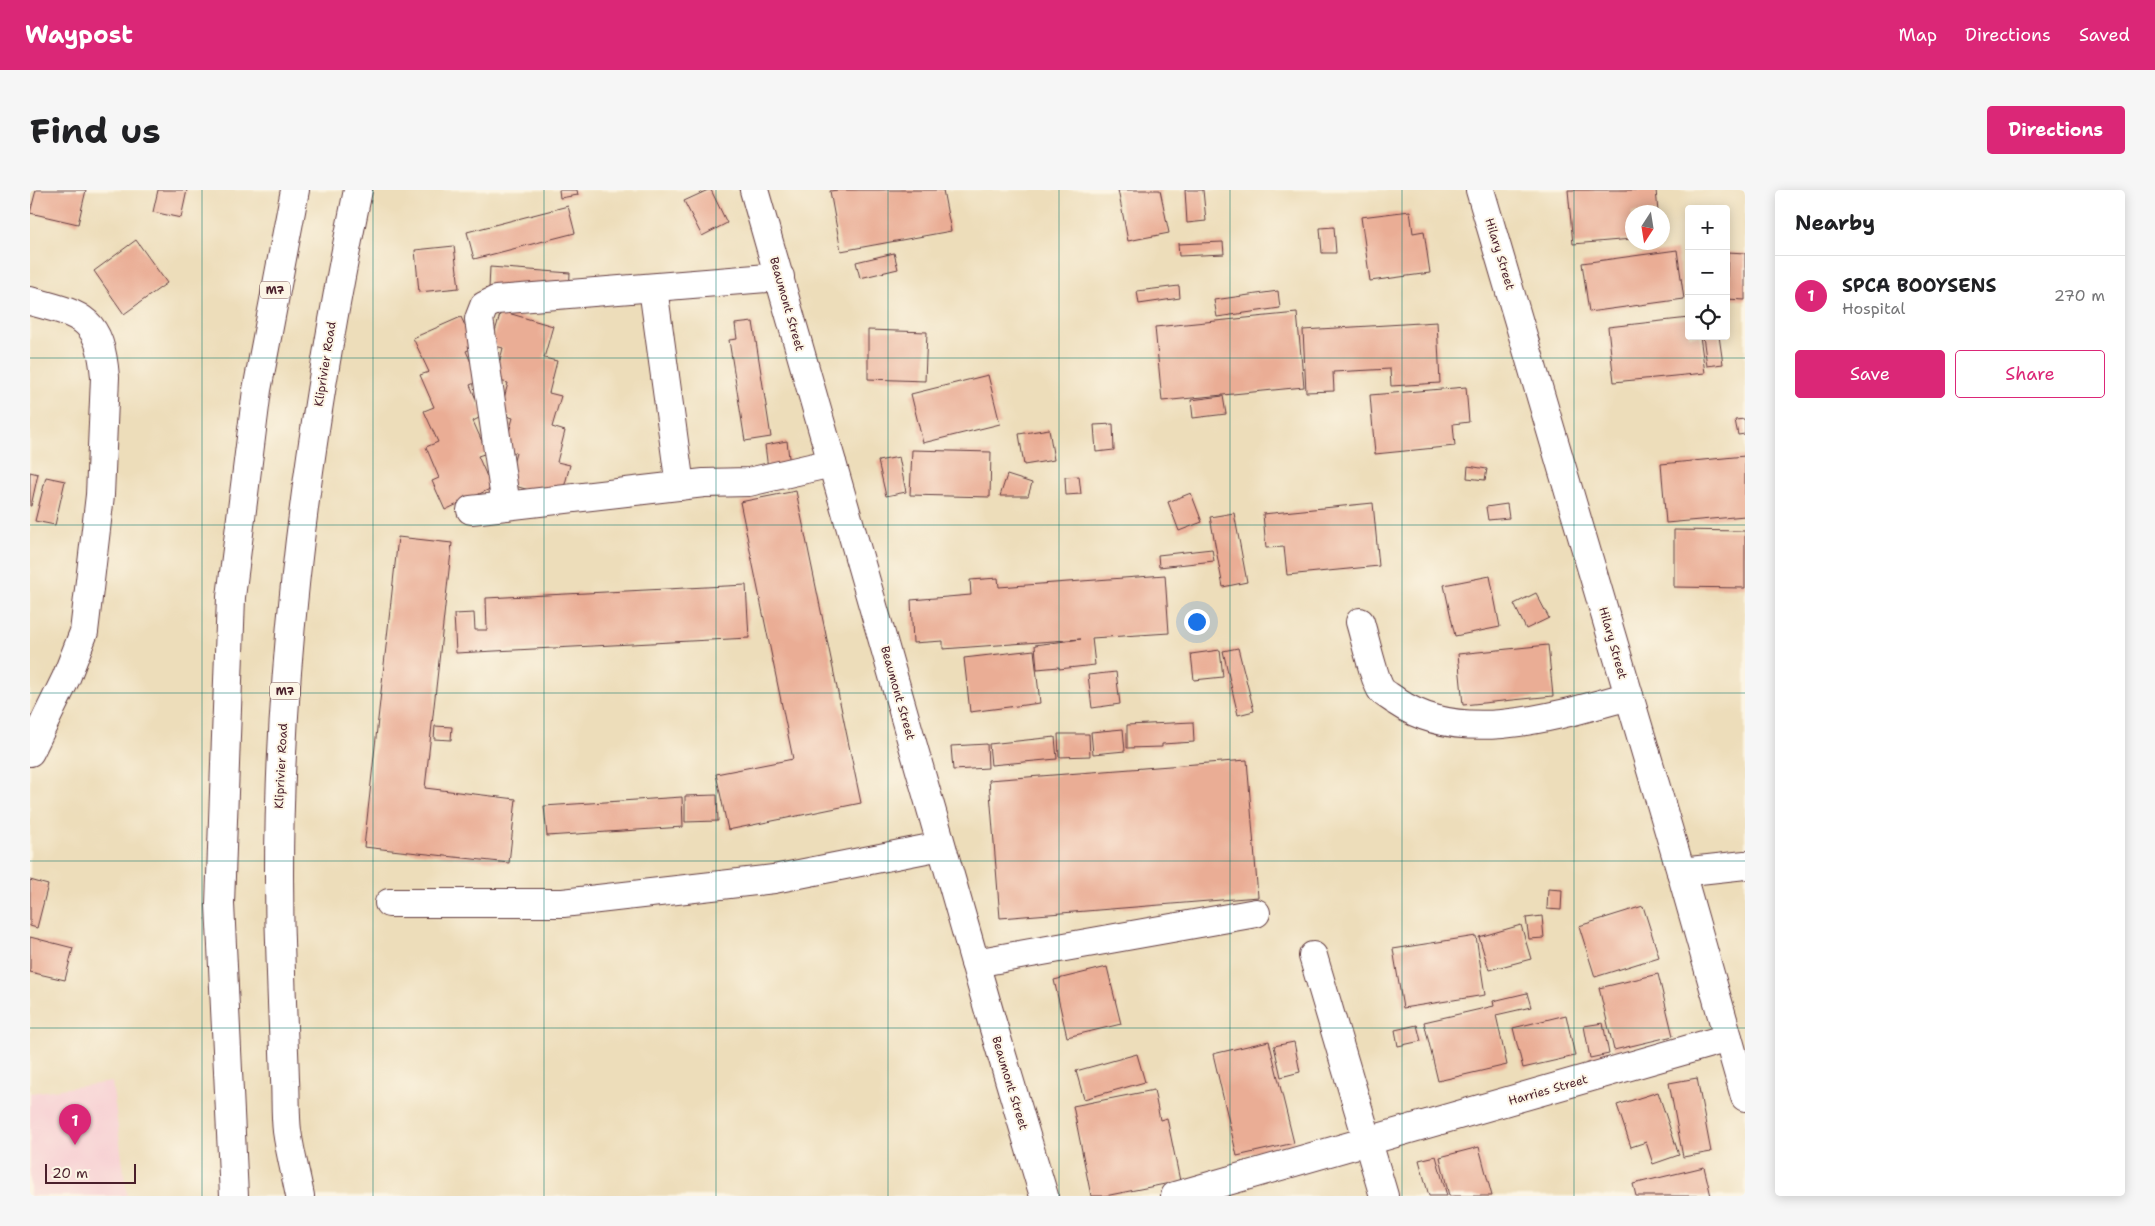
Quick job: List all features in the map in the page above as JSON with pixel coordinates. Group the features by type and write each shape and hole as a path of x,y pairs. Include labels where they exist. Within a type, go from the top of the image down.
{"street":[{"name":"M7","path":"234,1196 220,904 231,597 257,390 294,190"},
{"name":"Kliprivier Road","path":"300,1196 287,1130 279,925 278,812 284,696 298,545 314,434 338,285 358,190"},
{"name":"Beaumont Street","path":"754,190 941,846 1044,1196"},
{"name":"Hilary Street","path":"1480,190 1681,872 1745,1097"},
{"path":"506,506 479,319 484,306 496,300 780,277"},
{"path":"653,288 680,486"},
{"path":"30,301 66,310 82,318 94,330 104,358 105,377 100,495 84,632 66,678 30,752"},
{"path":"470,510 680,486 749,482 832,463"},
{"path":"1360,622 1381,690 1415,714 1447,723 1491,725 1561,714 1629,696"},
{"path":"389,903 563,902 774,879 941,846"},
{"path":"1681,872 1745,865"},
{"path":"975,963 1256,913"},
{"path":"1313,956 1384,1196"},
{"name":"Harries Street","path":"1175,1196 1728,1038"}],"shaded area":[{"path":"112,1082 127,1196 30,1196 30,1093"}],"building":[{"path":"36,190 86,190 78,224 30,213"},
{"path":"158,190 187,190 181,218 153,212"},
{"path":"559,190 577,190 578,195 560,198"},
{"path":"711,190 727,223 702,236 684,201"},
{"path":"943,190 951,231 841,251 830,191"},
{"path":"1118,190 1160,190 1169,233 1128,241"},
{"path":"1185,190 1203,190 1206,221 1187,223"},
{"path":"1568,190 1656,190 1657,205 1625,205 1625,240 1573,244"},
{"path":"568,206 575,233 474,259 467,232"},
{"path":"1410,211 1413,233 1424,231 1430,273 1370,281 1361,217"},
{"path":"1334,227 1336,253 1322,253 1320,228"},
{"path":"136,240 167,283 124,314 94,271"},
{"path":"1223,242 1224,254 1179,256 1178,244"},
{"path":"454,246 459,288 419,292 415,250"},
{"path":"1677,250 1684,299 1589,312 1582,263"},
{"path":"1730,252 1745,253 1745,300 1730,299"},
{"path":"894,253 898,269 860,278 856,262"},
{"path":"490,267 570,273 569,294 489,289"},
{"path":"1179,286 1180,298 1139,304 1137,291"},
{"path":"1278,291 1280,308 1217,317 1214,300"},
{"path":"501,311 553,326 544,358 557,361 549,393 561,396 552,427 565,431 557,462 570,465 561,499 508,484 516,453 504,449 513,418 500,414 508,383 495,380 503,348 491,345"},
{"path":"1297,313 1304,387 1162,401 1155,327"},
{"path":"461,317 475,347 466,351 479,381 470,385 483,416 473,421 487,453 478,456 492,488 445,510 432,481 439,478 426,447 438,442 424,411 434,407 420,375 429,372 413,338"},
{"path":"1685,318 1685,340 1701,340 1705,373 1614,382 1608,327"},
{"path":"753,322 771,437 745,441 729,340 737,339 735,324"},
{"path":"1437,322 1440,383 1391,386 1390,369 1333,372 1334,391 1306,392 1303,330"},
{"path":"868,330 927,332 925,381 868,379"},
{"path":"1704,340 1720,340 1723,364 1707,366"},
{"path":"988,375 1000,424 923,443 911,394"},
{"path":"1466,387 1469,422 1453,424 1455,446 1375,454 1370,395"},
{"path":"1223,396 1226,414 1193,418 1191,400"},
{"path":"1745,419 1745,434 1738,435 1735,420"},
{"path":"1113,424 1114,450 1096,452 1094,425"},
{"path":"1049,429 1054,460 1024,465 1019,434"},
{"path":"787,441 790,466 768,469 765,445"},
{"path":"912,450 991,452 990,497 910,495"},
{"path":"1745,456 1745,516 1666,523 1661,464"},
{"path":"899,457 906,492 886,496 878,461"},
{"path":"1468,466 1487,469 1485,480 1467,478"},
{"path":"30,472 38,474 31,506 30,506"},
{"path":"1007,475 1032,483 1028,496 1000,496"},
{"path":"1079,476 1081,494 1066,495 1065,477"},
{"path":"46,477 65,481 55,525 35,521"},
{"path":"796,491 861,803 728,830 716,774 793,759 740,502"},
{"path":"1191,493 1202,522 1179,531 1168,502"},
{"path":"1373,503 1379,566 1287,575 1284,547 1266,548 1263,514"},
{"path":"1507,504 1509,518 1488,520 1486,507"},
{"path":"1234,513 1247,582 1223,587 1210,517"},
{"path":"1674,530 1745,531 1745,588 1674,587"},
{"path":"398,537 452,543 425,788 516,799 509,863 364,847"},
{"path":"1212,549 1214,561 1159,567 1158,555"},
{"path":"1165,575 1169,633 1092,638 1095,665 1059,669 1059,667 1037,669 1035,645 1081,639 943,649 943,641 913,643 911,600 971,595 970,580 998,578 999,587"},
{"path":"1490,576 1500,627 1455,636 1444,585"},
{"path":"746,585 749,638 456,653 454,614 474,613 475,630 487,630 486,598"},
{"path":"1536,593 1549,618 1526,629 1514,604"},
{"path":"1548,645 1553,696 1463,705 1458,654"},
{"path":"1238,648 1254,711 1238,715 1223,651"},
{"path":"1034,650 1040,703 970,712 964,658"},
{"path":"1220,650 1223,677 1194,680 1191,654"},
{"path":"1116,672 1120,704 1092,708 1088,675"},
{"path":"1193,722 1194,742 1162,744 1162,747 1127,748 1127,725"},
{"path":"435,726 452,727 451,740 434,739"},
{"path":"1123,729 1125,751 1093,754 1091,732"},
{"path":"1058,734 1089,734 1090,756 1059,757"},
{"path":"1055,737 1057,759 991,765 989,744"},
{"path":"987,744 988,768 953,770 951,746"},
{"path":"1247,760 1258,897 1000,918 989,780"},
{"path":"717,795 718,821 685,822 685,796"},
{"path":"682,797 683,827 547,836 544,806"},
{"path":"30,880 48,885 37,928 30,926"},
{"path":"1548,889 1562,890 1561,910 1547,909"},
{"path":"1643,906 1659,957 1595,977 1579,926"},
{"path":"1542,916 1544,938 1529,939 1526,918"},
{"path":"1521,925 1531,959 1489,970 1479,937"},
{"path":"1476,936 1485,995 1403,1008 1393,949"},
{"path":"30,937 73,948 65,980 30,972"},
{"path":"1107,967 1121,1024 1067,1037 1054,980"},
{"path":"1658,974 1673,1036 1614,1050 1599,988"},
{"path":"1527,993 1531,1007 1496,1015 1507,1065 1438,1081 1424,1022 1494,1006 1493,1001"},
{"path":"1566,1015 1575,1056 1523,1068 1513,1028"},
{"path":"1603,1023 1609,1054 1590,1058 1584,1026"},
{"path":"1417,1025 1421,1041 1398,1046 1395,1030"},
{"path":"1269,1041 1294,1143 1237,1156 1213,1054"},
{"path":"1294,1042 1300,1072 1281,1077 1274,1046"},
{"path":"1137,1054 1145,1082 1084,1099 1076,1071"},
{"path":"1697,1078 1711,1152 1683,1157 1669,1083"},
{"path":"1154,1090 1160,1120 1167,1118 1180,1181 1105,1196 1091,1196 1073,1106"},
{"path":"1658,1092 1679,1155 1653,1164 1646,1142 1631,1147 1617,1105"},
{"path":"1479,1147 1492,1196 1449,1196 1440,1157"},
{"path":"1436,1156 1447,1196 1429,1196 1419,1160"},
{"path":"1704,1167 1711,1196 1636,1196 1633,1184"}],"place":[{"name":"SPCA BOOYSENS","path":"75,1145"}]}
